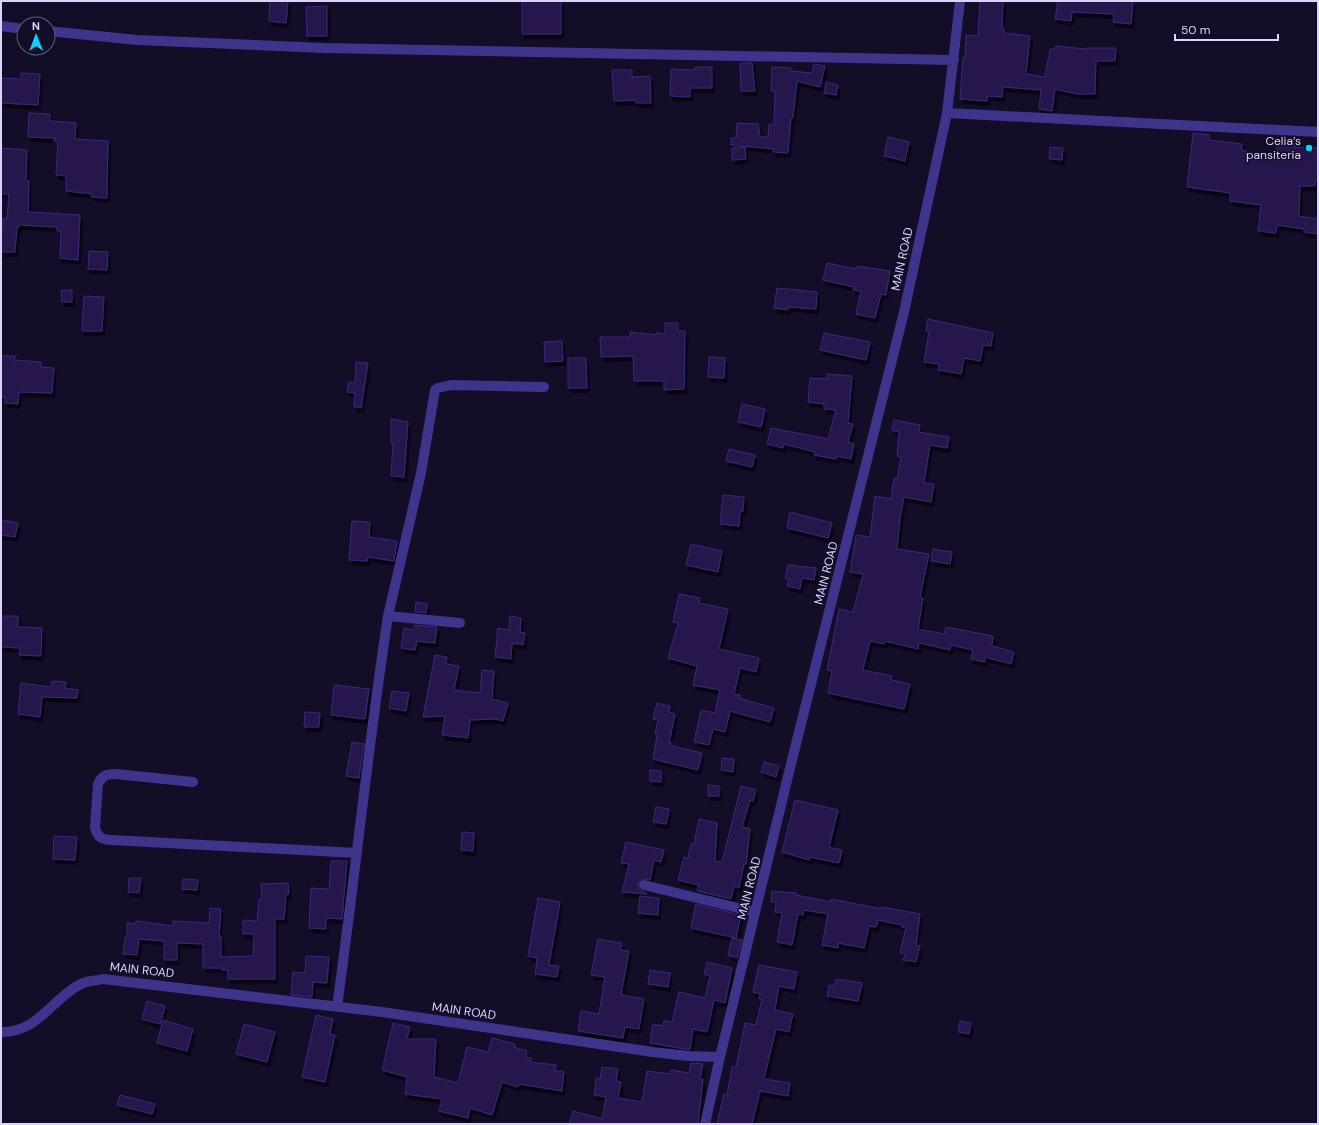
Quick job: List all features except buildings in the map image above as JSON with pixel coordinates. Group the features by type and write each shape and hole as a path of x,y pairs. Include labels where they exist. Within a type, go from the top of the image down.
{"street":[{"name":"MAIN ROAD","path":"1,1032 13,1032 32,1024 80,984 103,979 382,1012 652,1052 688,1056 720,1057 901,328 947,113 960,1"},
{"path":"1,26 16,28"},
{"path":"56,32 137,40 324,48 954,60"},
{"path":"947,113 1318,132"},
{"path":"337,1007 358,853 372,729 388,616 421,473 434,390 452,385 544,387"},
{"path":"388,616 460,622"},
{"path":"192,782 116,774 105,775 100,779 98,784 95,827 96,833 103,839 111,840 358,853"},
{"path":"644,885 756,912"},
{"path":"704,1124 720,1057"}],"place":[{"name":"Celia’s pansiteria","path":"1309,148"}]}
